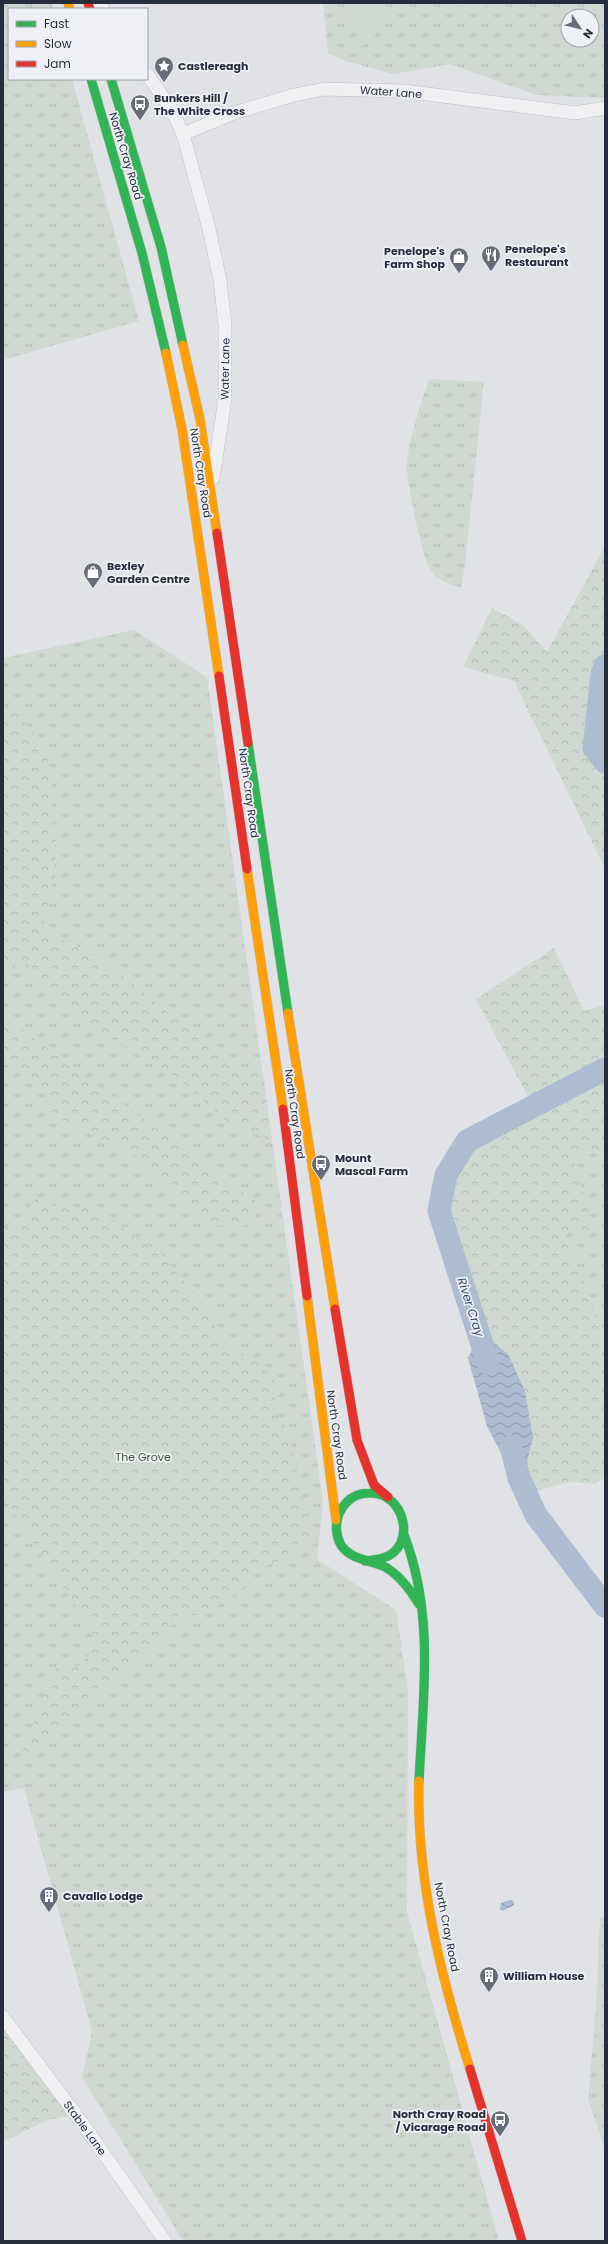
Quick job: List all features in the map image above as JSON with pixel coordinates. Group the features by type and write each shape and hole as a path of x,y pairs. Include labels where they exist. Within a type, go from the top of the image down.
{"main road":[{"name":"North Cray Road","path":"91,80 142,253 163,339 182,429 281,1096 336,1520"},
{"name":"North Cray Road","path":"111,80 161,247 192,380 211,487 295,1064 357,1440 374,1485 388,1497"},
{"path":"365,1561 385,1558 394,1553 404,1535 404,1518 395,1502 378,1493 367,1492 356,1495 347,1501 340,1510 336,1520 336,1532 339,1542 348,1553 365,1561 381,1565 397,1577 410,1589 421,1608"},
{"name":"North Cray Road","path":"404,1535 417,1574 421,1608 425,1675 418,1798 421,1853 438,1958 522,2241"}],"street":[{"name":"Water Lane","path":"148,75 171,109 183,134 209,229 220,280 225,325 225,399 219,448 211,487"},
{"name":"Water Lane","path":"183,134 234,113 294,95 324,89 404,91 575,113 605,108"},
{"name":"Stable Lane","path":"3,2017 83,2124 165,2241"}],"green space":[{"path":"3,3 52,3 53,8 8,8 8,80 72,80 139,321 3,360"},
{"path":"323,3 605,3 605,98 536,95 450,64 393,74 348,62 328,53"},
{"path":"351,3 381,3 382,16 379,28 373,38 362,46 350,16"},
{"path":"441,3 499,3 479,8"},
{"path":"429,379 484,382 465,564 461,588 440,579 430,569 423,549 411,499 407,470 410,441"},
{"path":"605,546 605,869 514,681 463,667 492,608 523,625 547,652"},
{"path":"134,630 207,677 323,1502 317,1559 396,1610 408,1690 407,1912 499,2241 183,2241 82,2077 92,2031 24,1788 3,1792 3,658"},
{"path":"3,701 23,717 47,759 56,814 55,874 41,932 71,942 125,977 208,1046 245,1073 263,1073 272,1141 228,1122 174,1076 70,1014 41,988 27,962 21,962 3,975"},
{"path":"554,948 584,1011 605,1005 605,1153 571,1152 595,1233 562,1233 585,1284 605,1350 605,1477 596,1484 569,1482 525,1494 480,1332 439,1211 446,1175 467,1141 533,1106 476,999"},
{"path":"3,1016 264,1207 241,1229 209,1224 155,1179 139,1157 54,1117 42,1090 3,1062"},
{"path":"571,1152 605,1153 605,1350 585,1284 562,1232 594,1233"},
{"name":"The Grove","path":"34,1198 60,1208 92,1206 161,1254 213,1316 216,1336 261,1365 282,1391 271,1404 289,1433 313,1547 256,1570 248,1586 207,1612 177,1619 154,1648 50,1741 21,1755 58,1663 78,1667 94,1649 92,1631 15,1515 3,1488 3,1228 26,1218"},
{"path":"600,1917 605,1918 605,2149 588,2099 596,2008"},
{"path":"3,2028 70,2116 47,2120 3,2142"}],"water":[{"path":"480,1332 508,1354 525,1391 533,1438 523,1477 515,1480 487,1426 468,1358"},
{"path":"513,1900 514,1905 503,1911 500,1910 501,1903"}],"waterway":[{"name":"River Cray","path":"605,666 602,674 594,748 605,762"},
{"name":"River Cray","path":"488,1363 439,1211 446,1175 467,1141 605,1069"},
{"name":"River Cray","path":"511,1447 519,1478 536,1515 605,1606"}],"traffic: fast":[{"path":"91,80 142,253 166,353"},
{"path":"111,80 161,247 183,345"},
{"path":"248,743 288,1013"},
{"path":"365,1561 367,1561 376,1560 383,1558 394,1552 401,1543 403,1532 403,1521 399,1510 392,1501 382,1495 370,1493 360,1494 354,1497 341,1509 337,1523 338,1538 341,1545 352,1555 361,1559 365,1560 370,1562 383,1566 397,1575 419,1604"},
{"path":"404,1535 414,1565 420,1595 425,1656 419,1781"}],"traffic: slow":[{"path":"68,3 70,8"},
{"path":"183,345 200,419 217,533"},
{"path":"166,353 182,429 219,676"},
{"path":"247,869 283,1109"},
{"path":"288,1013 335,1309"},
{"path":"307,1296 336,1520"},
{"path":"419,1781 419,1818 422,1854 432,1927 449,1999 470,2069"}],"traffic: jam":[{"path":"88,3 90,8"},
{"path":"217,533 248,743"},
{"path":"219,676 247,869"},
{"path":"283,1109 307,1296"},
{"path":"335,1309 357,1440 374,1485 388,1497"},
{"path":"470,2069 522,2241"}],"place":[{"name":"Castlereagh","path":"164,83"},
{"name":"Bunkers Hill / The White Cross","path":"140,121"},
{"name":"Penelope's Restaurant","path":"491,272"},
{"name":"Penelope's Farm Shop","path":"459,274"},
{"name":"Bexley Garden Centre","path":"93,589"},
{"name":"Mount Mascal Farm","path":"321,1181"},
{"name":"Cavallo Lodge","path":"49,1913"},
{"name":"William House","path":"489,1993"},
{"name":"North Cray Road / Vicarage Road","path":"500,2137"}]}
